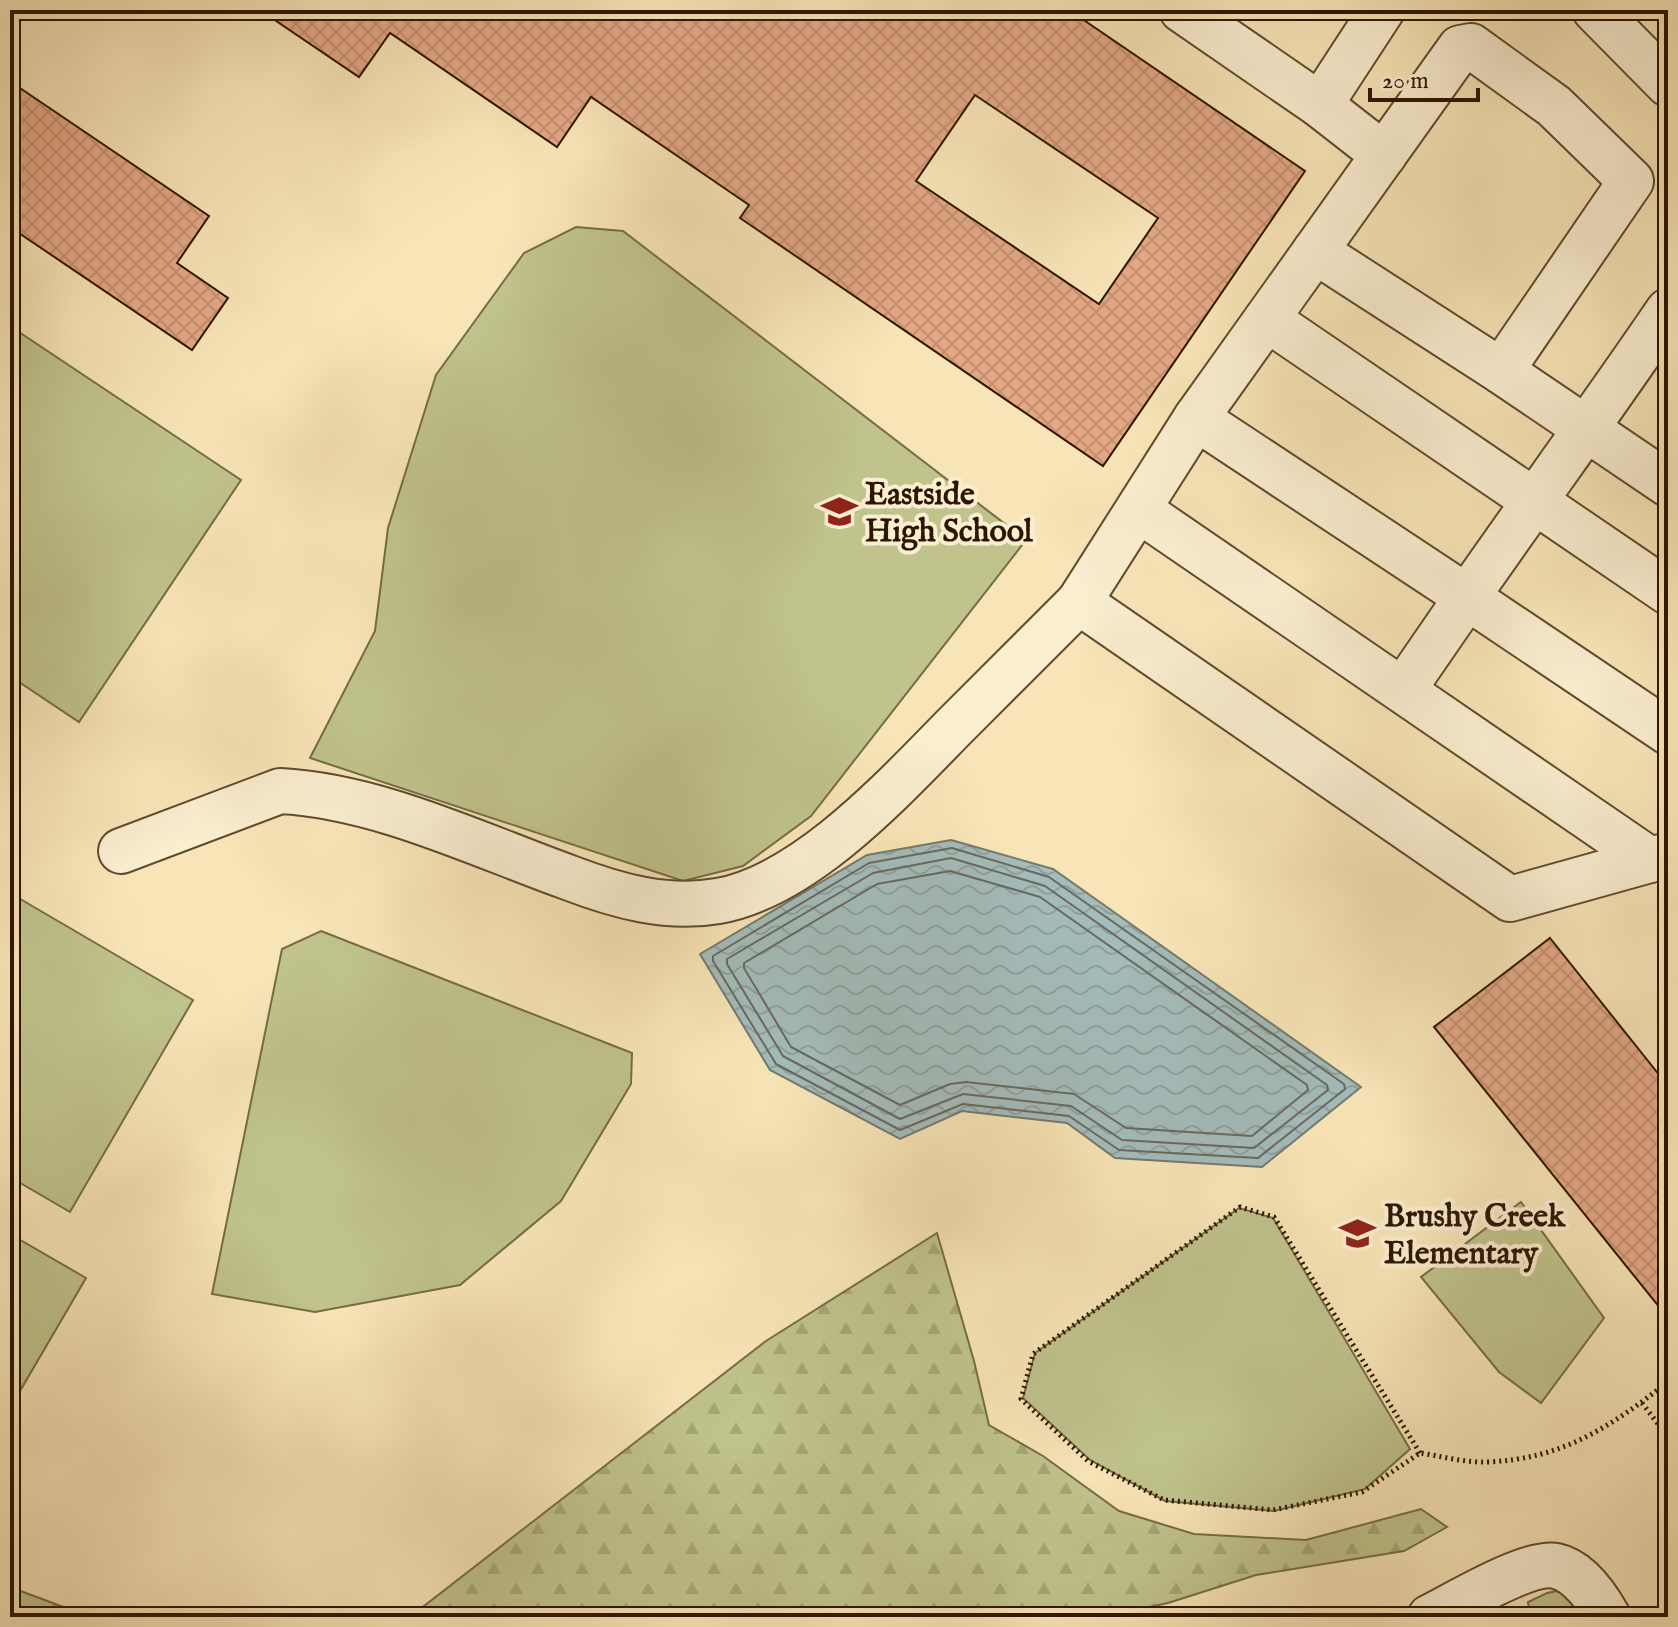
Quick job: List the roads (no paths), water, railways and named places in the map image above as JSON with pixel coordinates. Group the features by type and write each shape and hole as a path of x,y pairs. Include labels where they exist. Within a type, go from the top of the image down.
{"street":[{"path":"1182,10 1320,105 1384,155"},
{"path":"1320,105 1382,10"},
{"path":"1595,10 1668,84"},
{"path":"121,851 280,791 308,792 351,800 394,813 587,885 644,901 683,905 720,901 760,888 808,859 875,807 1079,602 1196,418 1460,48 1471,46 1554,106 1631,181 1501,371"},
{"path":"1315,251 1668,484"},
{"path":"1403,690 1533,501 1588,430 1668,311"},
{"path":"1267,319 1668,592"},
{"path":"1196,418 1668,732"},
{"path":"1139,510 1403,690 1659,857"},
{"path":"1079,602 1510,899 1659,857"},
{"path":"1430,1617 1530,1569 1556,1566 1584,1582 1608,1617"}],"water":[{"path":"951,840 1053,869 1361,1087 1262,1167 1115,1158 1067,1123 962,1111 900,1139 770,1070 700,954 867,855"}],"place":[{"name":"Eastside High School","path":"839,511"},
{"name":"Brushy Creek Elementary","path":"1358,1233"}]}
